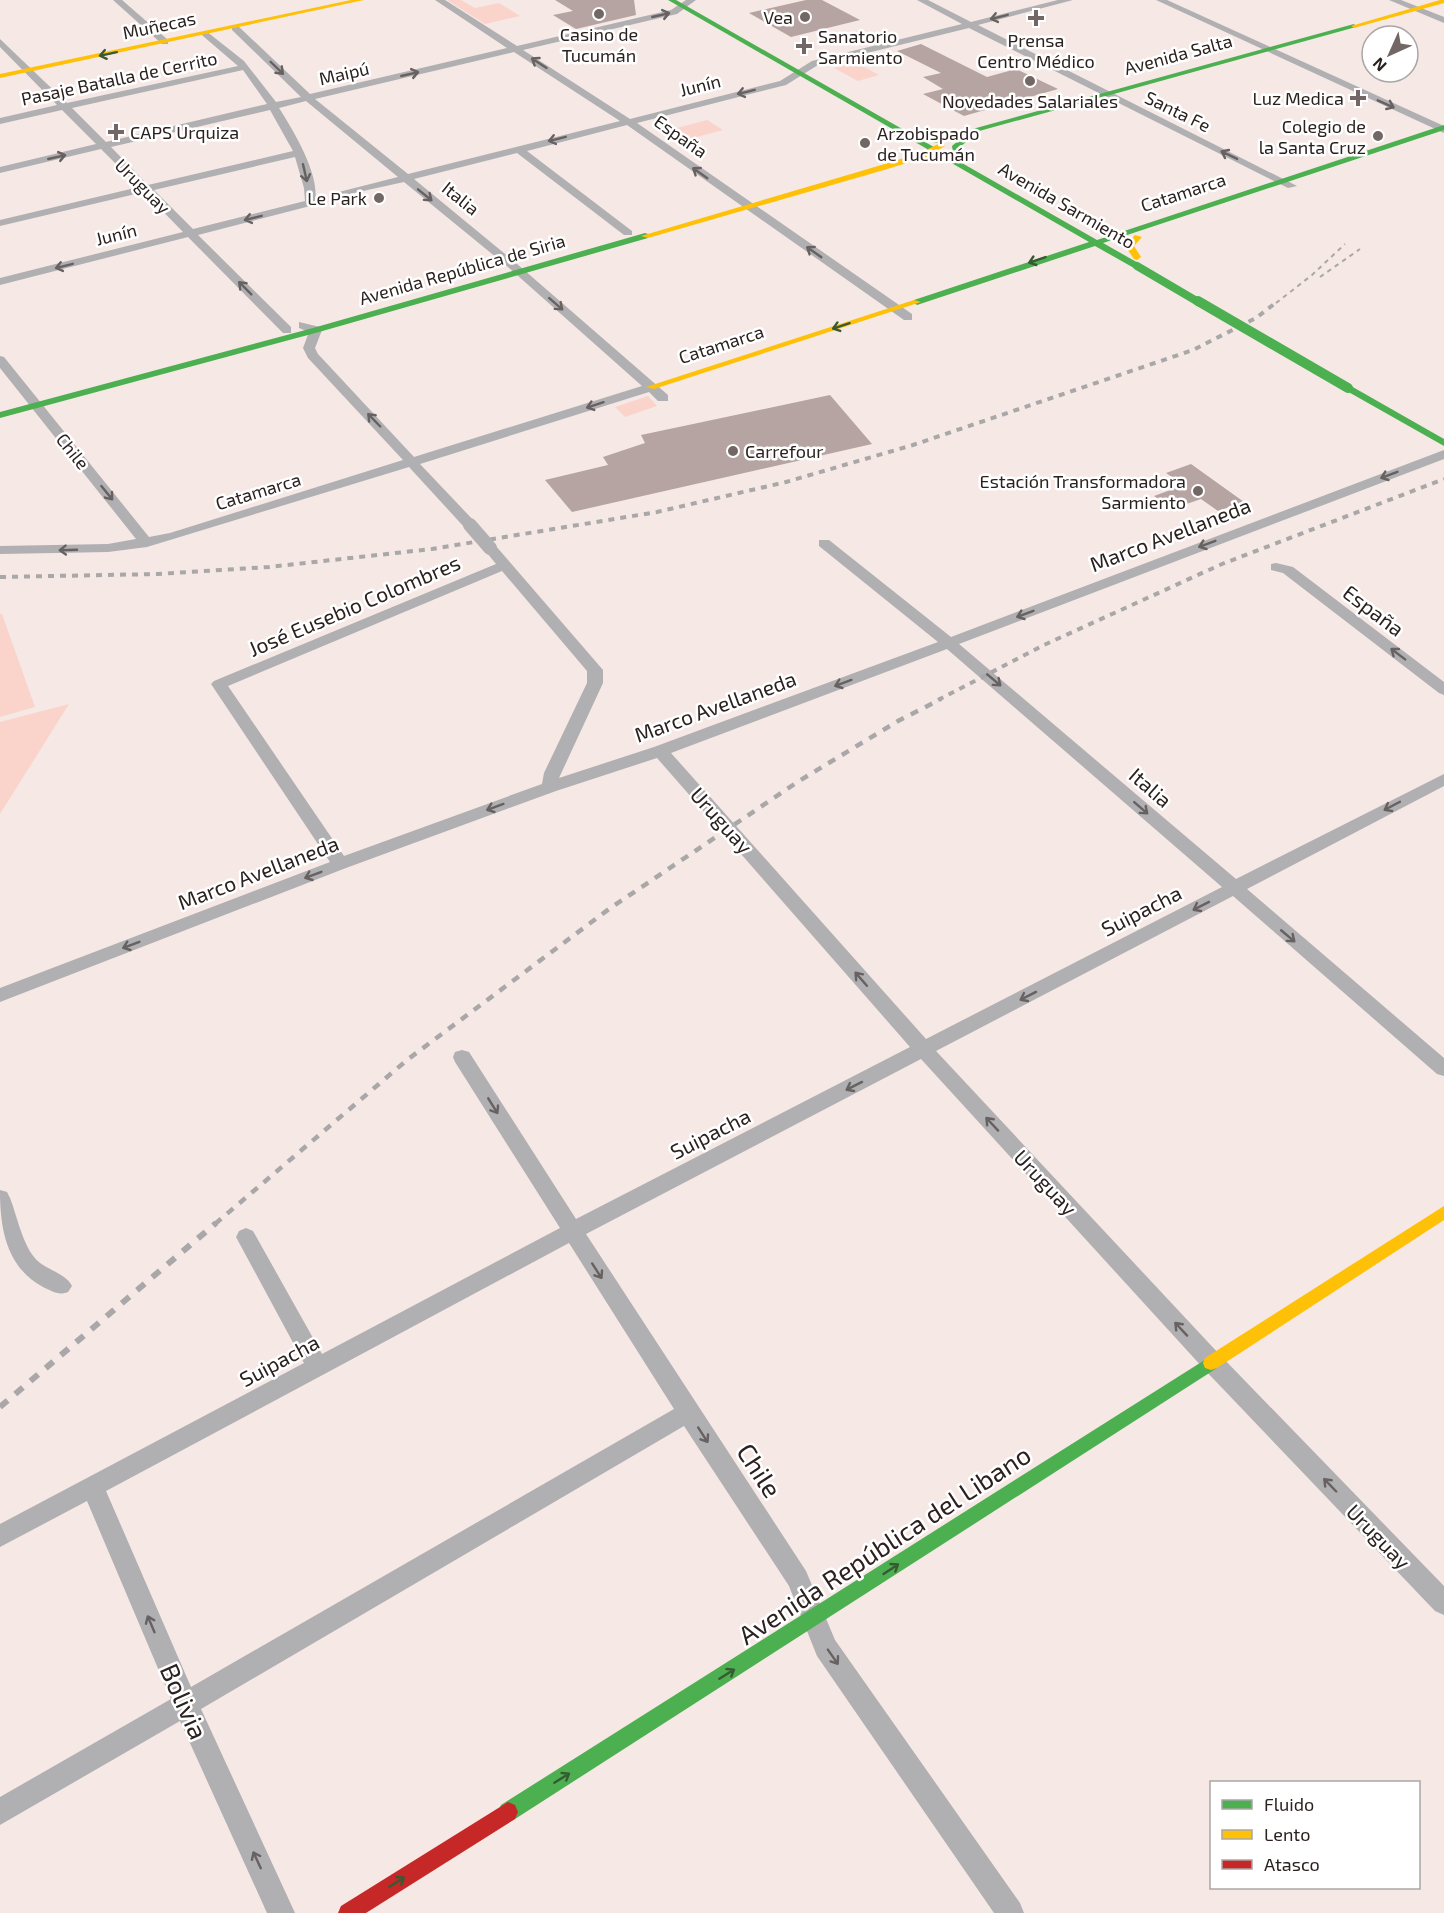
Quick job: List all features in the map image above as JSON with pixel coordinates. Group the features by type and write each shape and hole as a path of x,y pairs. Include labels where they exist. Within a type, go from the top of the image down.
{"main road":[{"name":"Muñecas","path":"0,76 361,0"},
{"name":"Avenida Sarmiento","path":"671,0 688,2 911,134 1353,385 1444,431"},
{"name":"Avenida Salta","path":"932,146 963,134 1270,52 1444,1"},
{"name":"Avenida Salta","path":"1419,10 1444,8"},
{"name":"Catamarca","path":"651,387 1081,258 1104,243 1138,237 1443,130"},
{"path":"899,159 911,146 911,134 963,134"},
{"path":"899,159 960,161 956,146 963,134"},
{"name":"Avenida República de Siria","path":"0,406 34,403 309,328 899,159 932,146"},
{"name":"Catamarca","path":"663,398 903,313 970,283 1287,184"},
{"name":"Avenida República de Siria","path":"516,269 628,233 744,203"},
{"path":"1137,262 1129,246 1138,237"},
{"path":"1081,258 1109,256 1137,262"},
{"name":"Avenida República de Siria","path":"0,415 34,403 287,330 309,328"},
{"name":"Avenida Sarmiento","path":"1353,385 1444,443"},
{"name":"Avenida República del Libano","path":"348,1913 815,1618 1444,1212"}],"street":[{"path":"117,0 165,42"},
{"name":"España","path":"439,0 627,122 903,313"},
{"name":"Santa Fe","path":"921,0 1287,184"},
{"name":"Junín","path":"335,196 783,83 803,71 1069,0"},
{"path":"1160,0 1443,130"},
{"path":"1393,0 1444,20"},
{"name":"Maipú","path":"0,170 516,49 688,2"},
{"name":"Italia","path":"235,27 308,98 516,269 663,398"},
{"path":"0,224 298,153 274,107 245,67 206,34"},
{"name":"Uruguay","path":"0,42 287,330"},
{"name":"Pasaje Batalla de Cerrito","path":"0,121 245,67"},
{"path":"518,149 628,233"},
{"name":"Junín","path":"0,282 310,203 298,153"},
{"path":"309,328 309,348 312,355 471,525 595,670 595,682 552,773 550,787"},
{"name":"Chile","path":"0,360 147,543"},
{"name":"Catamarca","path":"0,550 108,548 147,543 194,531 414,463 651,387"},
{"name":"Marco Avellaneda","path":"0,995 340,864 550,787 660,751 1444,454"},
{"name":"Italia","path":"824,543 949,643 1444,1069"},
{"name":"José Eusebio Colombres","path":"340,864 219,684 505,565"},
{"name":"España","path":"1276,567 1288,570 1444,690"},
{"name":"Uruguay","path":"660,751 924,1050 1212,1362 1444,1603"},
{"name":"Suipacha","path":"0,1536 572,1231 1444,779"},
{"name":"Chile","path":"462,1057 688,1412 798,1579 826,1648 1010,1913"},
{"path":"0,1198 24,1260 36,1273 61,1286"},
{"path":"246,1237 317,1366"},
{"path":"0,1812 186,1706 688,1412"},
{"name":"Bolivia","path":"93,1488 186,1706 281,1913"}],"shaded area":[{"path":"447,0 461,0 475,8 499,3 520,16 485,24"},
{"path":"855,62 879,75 858,81 834,68"},
{"path":"707,120 723,130 678,142 662,132"},
{"path":"648,396 657,406 625,417 615,407"},
{"path":"0,614 2,614 35,707 0,717"},
{"path":"69,704 0,814 0,722"}],"building":[{"name":"Casino de Tucumán","path":"555,0 634,0 636,15 576,29 553,15 573,11"},
{"name":"Vea","path":"806,0 822,0 860,20 791,37 749,13"},
{"path":"921,44 987,77 1016,69 1058,89 964,116 923,94 943,89 923,77 941,73 897,51"},
{"name":"Carrefour","path":"830,395 872,444 572,512 545,480 608,465 603,457 645,443 641,435"},
{"name":"Estación Transformadora Sarmiento","path":"1191,464 1244,502 1218,511 1201,499 1172,509 1154,496 1184,485 1166,473"}],"railway":[{"path":"1276,303 1312,275 1345,244"},
{"path":"1320,277 1360,249"},
{"path":"0,577 158,574 269,567 432,549 657,512 786,482 913,445 1193,350 1256,318 1278,301"},
{"path":"938,700 1044,645 1222,564 1444,479"},
{"path":"215,1224 407,1060 609,909 799,781 898,721 941,699"},
{"path":"0,1407 216,1223"}],"traffic: fast":[{"path":"671,0 1137,266"},
{"path":"933,141 1354,26"},
{"path":"917,302 1444,127"},
{"path":"964,159 956,151 956,146 968,137"},
{"path":"0,415 316,330 645,236"},
{"path":"1137,266 1348,388"},
{"path":"1348,388 1444,443"},
{"path":"508,1812 1211,1363"}],"traffic: slow":[{"path":"0,76 361,0"},
{"path":"1354,26 1444,1"},
{"path":"645,236 881,168 923,155 941,146"},
{"path":"1137,257 1129,246 1138,237"},
{"path":"651,387 917,302"},
{"path":"1211,1363 1444,1212"}],"traffic: jam":[{"path":"348,1913 508,1812"}],"place":[{"name":"Casino de Tucumán","path":"599,14"},
{"name":"Vea","path":"805,17"},
{"name":"Prensa Centro Médico","path":"1036,18"},
{"name":"Sanatorio Sarmiento","path":"804,46"},
{"name":"Novedades Salariales","path":"1030,81"},
{"name":"Luz Medica","path":"1358,98"},
{"name":"CAPS Urquiza","path":"116,132"},
{"name":"Colegio de la Santa Cruz","path":"1378,136"},
{"name":"Arzobispado de Tucumán","path":"865,143"},
{"name":"Le Park","path":"379,198"},
{"name":"Carrefour","path":"733,451"},
{"name":"Estación Transformadora Sarmiento","path":"1198,491"}]}
